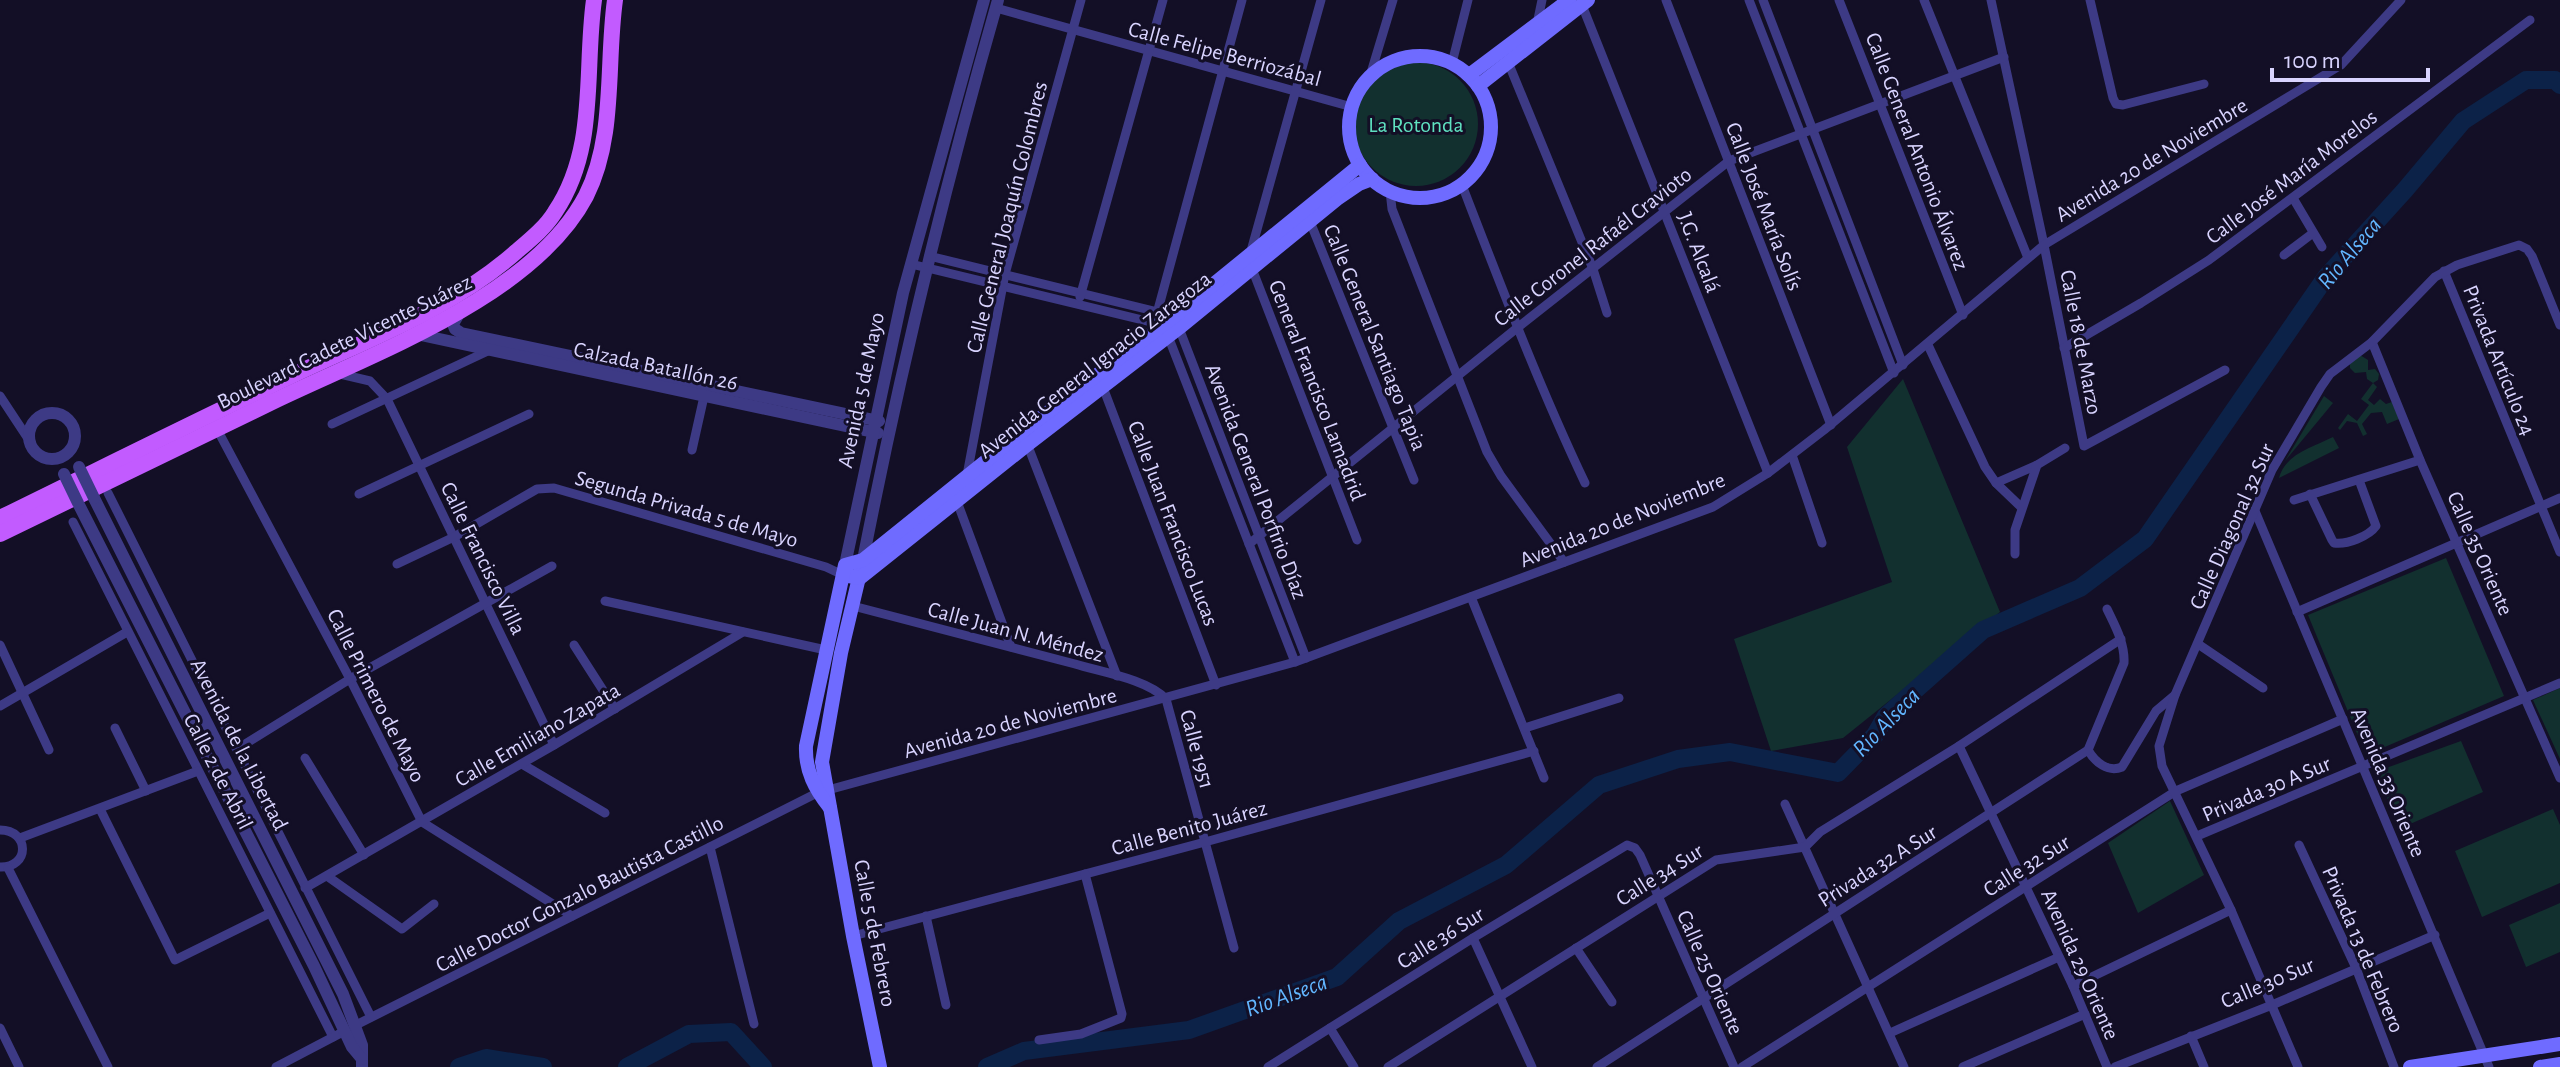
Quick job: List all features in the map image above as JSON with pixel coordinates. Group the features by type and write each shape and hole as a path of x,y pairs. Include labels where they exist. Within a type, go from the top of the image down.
{"main road":[{"name":"Boulevard Cadete Vicente Suárez","path":"0,518 282,380 407,323 501,266 555,213 574,174 587,126 594,0"},
{"name":"Boulevard Cadete Vicente Suárez","path":"0,534 416,334 515,276 547,250 567,227 586,195 598,164 606,123 615,0"},
{"path":"1474,80 1580,1"},
{"path":"1474,80 1508,62 1537,32"},
{"path":"1435,57 1452,63 1474,80 1489,111 1491,139 1485,157 1476,172 1462,185 1434,197 1404,196 1390,191 1372,179 1360,165 1350,136 1352,107 1359,90 1370,76 1400,59 1435,57"},
{"name":"Avenida General Ignacio Zaragoza","path":"1165,324 1251,268 1360,165"},
{"name":"Avenida General Ignacio Zaragoza","path":"860,578 960,490 1101,380 1251,253 1352,188 1372,179"},
{"name":"Avenida General Ignacio Zaragoza","path":"844,570 863,560 960,490"},
{"name":"Avenida 5 de Mayo","path":"822,791 823,749 863,560"},
{"path":"844,570 860,578"},
{"name":"Avenida 5 de Mayo","path":"822,791 805,761 806,746 844,570"},
{"name":"Calle 5 de Febrero","path":"822,791 830,808 880,1067"},
{"path":"2410,1067 2488,1061 2560,1044"},
{"path":"2540,1067 2560,1064"}],"street":[{"name":"Avenida 5 de Mayo","path":"844,570 873,426 911,264 984,0"},
{"name":"Calle General Joaquín Colombres","path":"960,490 1004,280 1081,0"},
{"path":"1080,298 1163,0"},
{"path":"911,264 927,261 1080,298 1165,324 1222,71 1242,0"},
{"name":"General Francisco Lamadrid","path":"1321,0 1251,253 1251,268 1357,540"},
{"path":"1370,76 1393,0"},
{"path":"1452,63 1468,0"},
{"path":"1537,32 1542,0"},
{"name":"Calle José María Solís","path":"1666,0 1831,425"},
{"path":"1749,0 1894,373"},
{"path":"1763,0 1903,365"},
{"name":"Calle General Antonio Álvarez","path":"1839,0 1963,315"},
{"path":"1924,0 2028,258"},
{"name":"Calle 18 de Marzo","path":"1991,0 2084,446 2225,370"},
{"path":"2090,0 2116,104 2123,105 2204,84"},
{"name":"Avenida 20 de Noviembre","path":"822,791 1295,662 1713,507 1768,473 1831,425 2044,245 2341,65 2401,0"},
{"name":"J.G. Alcalá","path":"1580,1 1768,473"},
{"name":"Avenida 5 de Mayo","path":"863,560 927,261 997,4"},
{"name":"Calle Felipe Berriozábal","path":"997,4 1072,29 1352,107"},
{"name":"Calle José María Morelos","path":"2064,348 2209,260 2530,20"},
{"name":"Calle Coronel Rafaél Cravioto","path":"1249,544 1729,161 2004,57"},
{"path":"1508,62 1593,269 1607,313"},
{"path":"1462,185 1553,416 1585,483"},
{"path":"1390,191 1392,209 1494,465 1564,562"},
{"path":"2293,198 2322,247"},
{"name":"Calle General Santiago Tapia","path":"1308,215 1414,480"},
{"path":"2284,255 2313,233"},
{"name":"Calle Diagonal 32 Sur","path":"2176,791 2162,766 2159,746 2175,695 2272,470 2321,387 2444,271 2510,247 2519,245 2532,256 2560,325"},
{"name":"Privada Artículo 24","path":"2444,271 2560,552"},
{"name":"Calzada Batallón 26","path":"463,309 454,321 458,332 492,345"},
{"name":"Avenida General Porfirio Díaz","path":"1165,324 1259,536 1306,658"},
{"name":"Avenida General Porfirio Díaz","path":"1165,324 1295,662"},
{"name":"Calzada Batallón 26","path":"416,334 492,345 889,429"},
{"name":"Calle 35 Oriente","path":"2372,342 2420,460 2560,778"},
{"path":"332,424 492,345"},
{"path":"1928,345 1985,467 1996,483 2021,507"},
{"name":"Calle Francisco Villa","path":"333,373 370,381 387,399 554,745"},
{"name":"Calle Juan Francisco Lucas","path":"1101,380 1216,685"},
{"path":"692,450 706,390"},
{"path":"0,396 35,452 40,456 54,459 66,455 74,443 74,428 70,421 57,413 49,413 36,419 31,426 29,440"},
{"path":"359,494 529,414"},
{"name":"Calle Primero de Mayo","path":"217,429 422,822"},
{"path":"1024,438 1117,676"},
{"path":"1996,483 2037,465 2065,448"},
{"name":"Avenida de la Libertad","path":"71,450 327,959 345,1030"},
{"path":"1792,455 1822,543"},
{"name":"Avenida de la Libertad","path":"54,459 362,1063"},
{"path":"2294,500 2420,460"},
{"path":"2015,554 2015,530 2037,465"},
{"path":"2310,494 2332,540 2342,544 2371,532 2376,526 2359,480"},
{"name":"Segunda Privada 5 de Mayo","path":"397,564 454,537 537,489 554,488 844,570"},
{"path":"960,490 1011,647"},
{"path":"108,493 371,1017"},
{"path":"2297,612 2560,498"},
{"name":"Avenida 33 Oriente","path":"2255,511 2488,1061"},
{"name":"Calle 2 de Abril","path":"73,522 270,913 345,1030"},
{"path":"237,749 350,679 552,566"},
{"path":"1471,597 1544,778"},
{"path":"605,601 826,650"},
{"name":"Calle Juan N. Méndez","path":"853,606 1117,676 1159,691 1166,699"},
{"path":"2107,609 2125,653 2124,663 2088,750 2094,760 2111,769 2122,767 2156,711 2175,695"},
{"path":"0,706 127,632"},
{"name":"Calle Emiliano Zapata","path":"305,888 522,764 743,632"},
{"path":"1805,847 1820,832 1959,746 2121,639"},
{"path":"2198,644 2263,688"},
{"path":"0,645 49,750"},
{"path":"574,645 615,709"},
{"path":"2525,698 2560,683"},
{"path":"1525,728 1619,698"},
{"name":"Privada 30 A Sur","path":"2197,836 2525,698"},
{"name":"Calle 1951","path":"1166,699 1234,948"},
{"name":"Calle 32 Sur","path":"1742,1067 2176,791 2343,719"},
{"path":"115,728 146,791"},
{"name":"Avenida 29 Oriente","path":"1959,746 2073,986 2107,1067"},
{"name":"Privada 32 A Sur","path":"1597,1067 2088,750"},
{"name":"Calle Benito Juárez","path":"853,936 1534,751"},
{"path":"305,758 364,855"},
{"path":"522,764 605,813"},
{"path":"20,838 198,771"},
{"name":"Calle Doctor Gonzalo Bautista Castillo","path":"276,1067 822,791"},
{"path":"2176,791 2298,1067"},
{"path":"1785,804 1904,1067"},
{"path":"100,809 175,960 270,913"},
{"path":"422,822 572,916"},
{"path":"0,830 13,831 20,838 22,856 16,863 4,868 108,1067"},
{"name":"Calle 36 Sur","path":"1268,1067 1619,848 1627,845 1635,848"},
{"name":"Privada 13 de Febrero","path":"2299,845 2356,968 2394,1067"},
{"path":"710,847 754,1024"},
{"name":"Calle 34 Sur","path":"1388,1067 1716,860 1805,847"},
{"name":"Calle 25 Oriente","path":"1635,848 1734,1067"},
{"path":"1039,1040 1081,1034 1121,1018 1085,874"},
{"path":"327,876 402,929 434,904"},
{"path":"2073,986 2231,910"},
{"path":"926,916 946,1005"},
{"name":"Calle 30 Sur","path":"2115,1067 2272,1005 2435,935"},
{"path":"1473,938 1532,1067"},
{"path":"1576,948 1612,1002"},
{"path":"1890,1033 2059,957"},
{"path":"314,966 327,959"},
{"path":"1963,1067 2085,1014"},
{"path":"0,1028 19,1067"},
{"path":"1330,1028 1354,1067"},
{"path":"2191,1036 2204,1067"}],"green space":[{"name":"La Rotonda","path":"1416,62 1440,66 1460,80 1474,100 1478,124 1474,148 1460,168 1440,182 1416,186 1392,182 1372,168 1358,148 1354,124 1358,100 1372,80 1392,66"},
{"path":"2360,355 2368,360 2368,370 2375,369 2379,374 2378,380 2373,383 2367,379 2366,372 2355,373 2350,368 2350,362"},
{"path":"1903,379 2000,612 1843,738 1771,751 1734,639 1892,582 1847,447"},
{"path":"2373,383 2377,387 2368,400 2374,405 2380,399 2386,404 2392,402 2399,419 2387,424 2382,412 2371,413 2362,424 2367,434 2363,436 2357,423 2347,421 2340,430 2338,428 2348,414 2357,421 2369,405 2361,399"},
{"path":"2324,396 2333,403 2285,461"},
{"path":"2333,437 2339,448 2279,478 2293,457"},
{"path":"2446,558 2504,696 2366,755 2308,615"},
{"path":"2560,688 2560,759 2533,700"},
{"path":"2461,741 2483,792 2401,828 2375,772"},
{"path":"2170,801 2204,875 2138,913 2108,843"},
{"path":"2553,809 2560,825 2560,883 2482,917 2455,851"},
{"path":"2560,903 2560,952 2526,967 2509,925"}],"waterway":[{"name":"Rio Alseca","path":"987,1067 1024,1051 1189,1030 1337,977 1399,921 1506,865 1599,785 1678,759 1730,752 1838,773 1875,735 1886,716 1983,630 2080,588 2145,539 2326,277 2463,121 2526,80 2555,80 2560,85"},
{"name":"Rio Alseca","path":"627,1067 689,1034 731,1032 763,1067"},
{"name":"Rio Alseca","path":"459,1067 486,1058 543,1067"}]}
